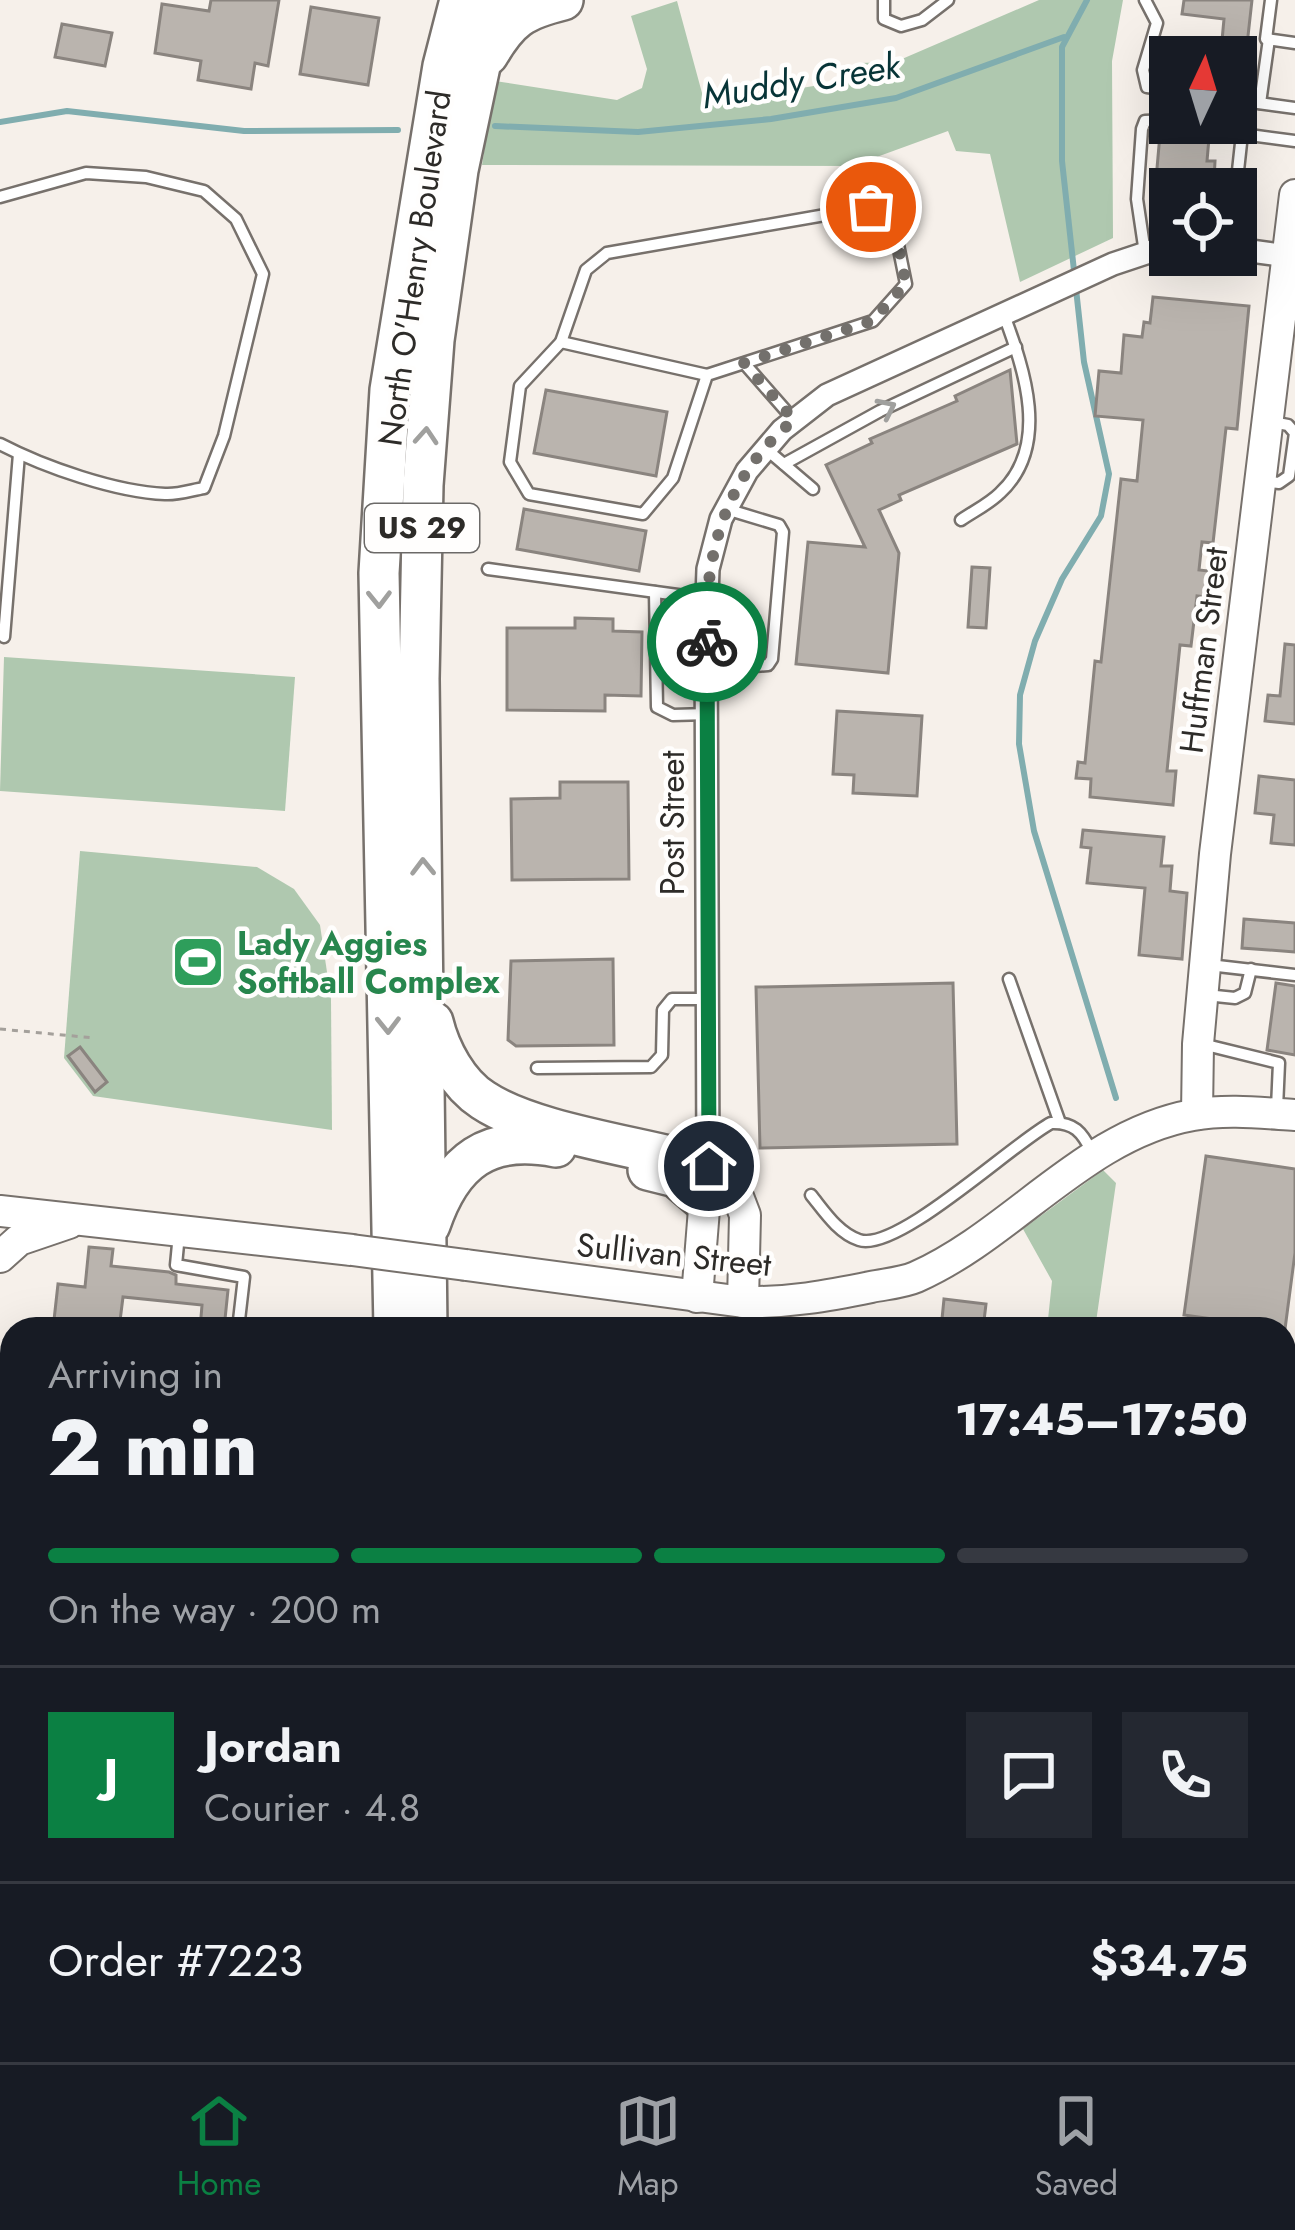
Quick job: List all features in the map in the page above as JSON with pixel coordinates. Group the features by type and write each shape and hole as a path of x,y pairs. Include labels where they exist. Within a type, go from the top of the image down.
{"highway":[{"path":"433,0 459,71 531,8 563,0"},
{"name":"North O'Henry Boulevard","path":"427,1317 419,679 423,485 459,71 460,0"},
{"name":"North O'Henry Boulevard","path":"394,1317 379,573 390,390 459,71 494,0"},
{"path":"425,984 436,1034 454,1072 479,1099 518,1119 706,1184"},
{"path":"424,1241 437,1202 459,1169 492,1145 526,1141 706,1184"}],"street":[{"name":"Huffman Street","path":"1197,1114 1204,980 1295,195"},
{"name":"Post Street","path":"697,1297 706,1184 708,569 726,509 747,471 775,456 794,420 827,395 1149,252"},
{"path":"1257,252 1291,256"},
{"name":"Sullivan Street","path":"0,1211 352,1250 697,1297 786,1303 837,1297 911,1279 952,1258 1095,1157 1154,1126 1197,1114 1286,1114"},
{"path":"706,1184 737,1195 745,1215 743,1302"},
{"path":"0,1257 19,1240 82,1220"}],"lane":[{"path":"884,0 884,19 901,26 922,20 948,0"},
{"path":"1145,0 1157,23 1153,36"},
{"path":"1260,103 1271,0"},
{"path":"1268,39 1295,43"},
{"path":"1149,50 1143,70 1149,87"},
{"path":"1257,103 1295,108"},
{"path":"1145,253 1137,199 1142,129 1149,121"},
{"path":"1257,136 1295,141"},
{"path":"0,197 86,173 146,176 204,191 236,219 263,274 224,436 203,488 167,494 40,464 0,444"},
{"path":"561,342 707,375 872,321 906,284 893,220 871,207 607,253 586,270 561,342 520,386 510,462 529,494 643,514 673,478 707,375"},
{"path":"961,520 999,494 1015,476 1026,445 1029,395 1004,314"},
{"path":"813,490 775,456 1016,347"},
{"path":"744,363 794,420"},
{"path":"4,637 20,454"},
{"path":"708,670 768,665 772,658 783,532 779,525 726,509"},
{"path":"488,569 707,599"},
{"path":"655,592 657,706 673,715 708,714"},
{"path":"1204,980 1235,998 1245,993 1251,969"},
{"path":"1204,980 1251,969 1295,975"},
{"path":"1009,979 1060,1123"},
{"path":"537,1068 651,1066 662,1054 663,1010 672,999 708,999"},
{"path":"1198,1044 1295,1065"},
{"path":"1279,1063 1286,1114"},
{"path":"811,1196 847,1233 858,1240 877,1240 917,1220 1040,1129 1060,1123 1082,1133 1095,1157"},
{"path":"179,1231 176,1265 244,1277 239,1317"}],"path":[{"path":"0,1028 94,1038"}],"green space":[{"path":"1039,0 1123,0 1112,61 1113,238 1020,282 990,154 956,151 948,131 852,166 482,165 495,81 617,100 642,88 647,69 631,16 677,1 705,104 844,81 859,63 895,62"},
{"path":"4,657 295,677 285,811 0,791"},
{"name":"Lady Aggies Softball Complex","path":"80,851 257,867 294,889 320,925 331,999 332,1130 93,1096 64,1058"},
{"path":"1103,1170 1116,1183 1097,1317 1048,1317 1052,1281 1023,1229"}],"building":[{"path":"211,0 279,0 268,66 255,63 251,89 198,80 201,61 155,53 162,4 209,11"},
{"path":"1184,0 1252,0 1248,36 1222,36 1224,19 1182,14"},
{"path":"311,7 379,18 368,85 300,74"},
{"path":"62,24 112,33 105,66 55,57"},
{"path":"1159,144 1208,144 1207,161 1215,161 1215,168 1157,168"},
{"path":"1153,297 1249,306 1237,429 1226,428 1213,543 1202,542 1199,570 1218,572 1215,598 1197,596 1191,646 1180,645 1167,771 1176,771 1173,805 1090,797 1091,779 1076,778 1078,762 1085,763 1095,661 1101,662 1121,479 1137,481 1143,420 1095,416 1099,371 1121,373 1124,335 1142,337 1144,322 1150,323"},
{"path":"1010,370 1017,444 899,495 901,500 879,510 899,553 888,673 796,664 808,542 865,547 826,465"},
{"path":"546,390 667,412 656,476 534,453"},
{"path":"524,509 646,531 639,571 517,549"},
{"path":"972,567 990,568 986,628 968,627"},
{"path":"575,618 613,619 613,631 642,632 641,696 605,695 605,711 507,710 507,628 575,628"},
{"path":"1285,644 1295,645 1295,724 1265,721 1268,695 1280,696"},
{"path":"837,711 922,716 917,796 853,793 854,775 833,774"},
{"path":"1259,776 1295,780 1295,845 1271,843 1274,815 1255,813"},
{"path":"560,782 628,782 629,879 512,880 511,799 560,798"},
{"path":"1083,830 1164,837 1161,866 1172,866 1170,891 1187,893 1182,959 1139,955 1145,888 1087,883 1091,848 1081,847"},
{"path":"1244,919 1295,923 1295,952 1242,948"},
{"path":"613,959 614,1045 516,1046 508,1040 511,961"},
{"path":"953,983 957,1144 760,1148 756,987"},
{"path":"1276,983 1295,986 1295,1055 1267,1050"},
{"path":"80,1047 107,1082 95,1092 68,1056"},
{"path":"1206,1156 1295,1169 1295,1253 1287,1317 1184,1315"},
{"path":"89,1247 113,1249 111,1266 169,1272 176,1275 176,1284 228,1290 225,1317 201,1317 202,1305 123,1297 120,1317 54,1317 58,1284 85,1287"},
{"path":"944,1299 986,1304 984,1317 942,1317"}],"waterway":[{"path":"1087,0 1062,47 1062,161 1084,362 1109,474 1101,516 1062,579 1035,641 1020,695 1019,744 1034,831 1116,1098"},
{"name":"Muddy Creek","path":"495,126 638,132 771,119 896,98 1064,37"},
{"name":"Muddy Creek","path":"0,122 67,111 244,131 398,130"}],"way so far":[{"path":"707,642 708,569 721,518 747,471 794,420 744,363 872,321 906,284 893,220 871,207"}],"place":[{"name":"Lady Aggies Softball Complex","path":"198,962"}],"route":[{"path":"707,642 709,1166"}]}
